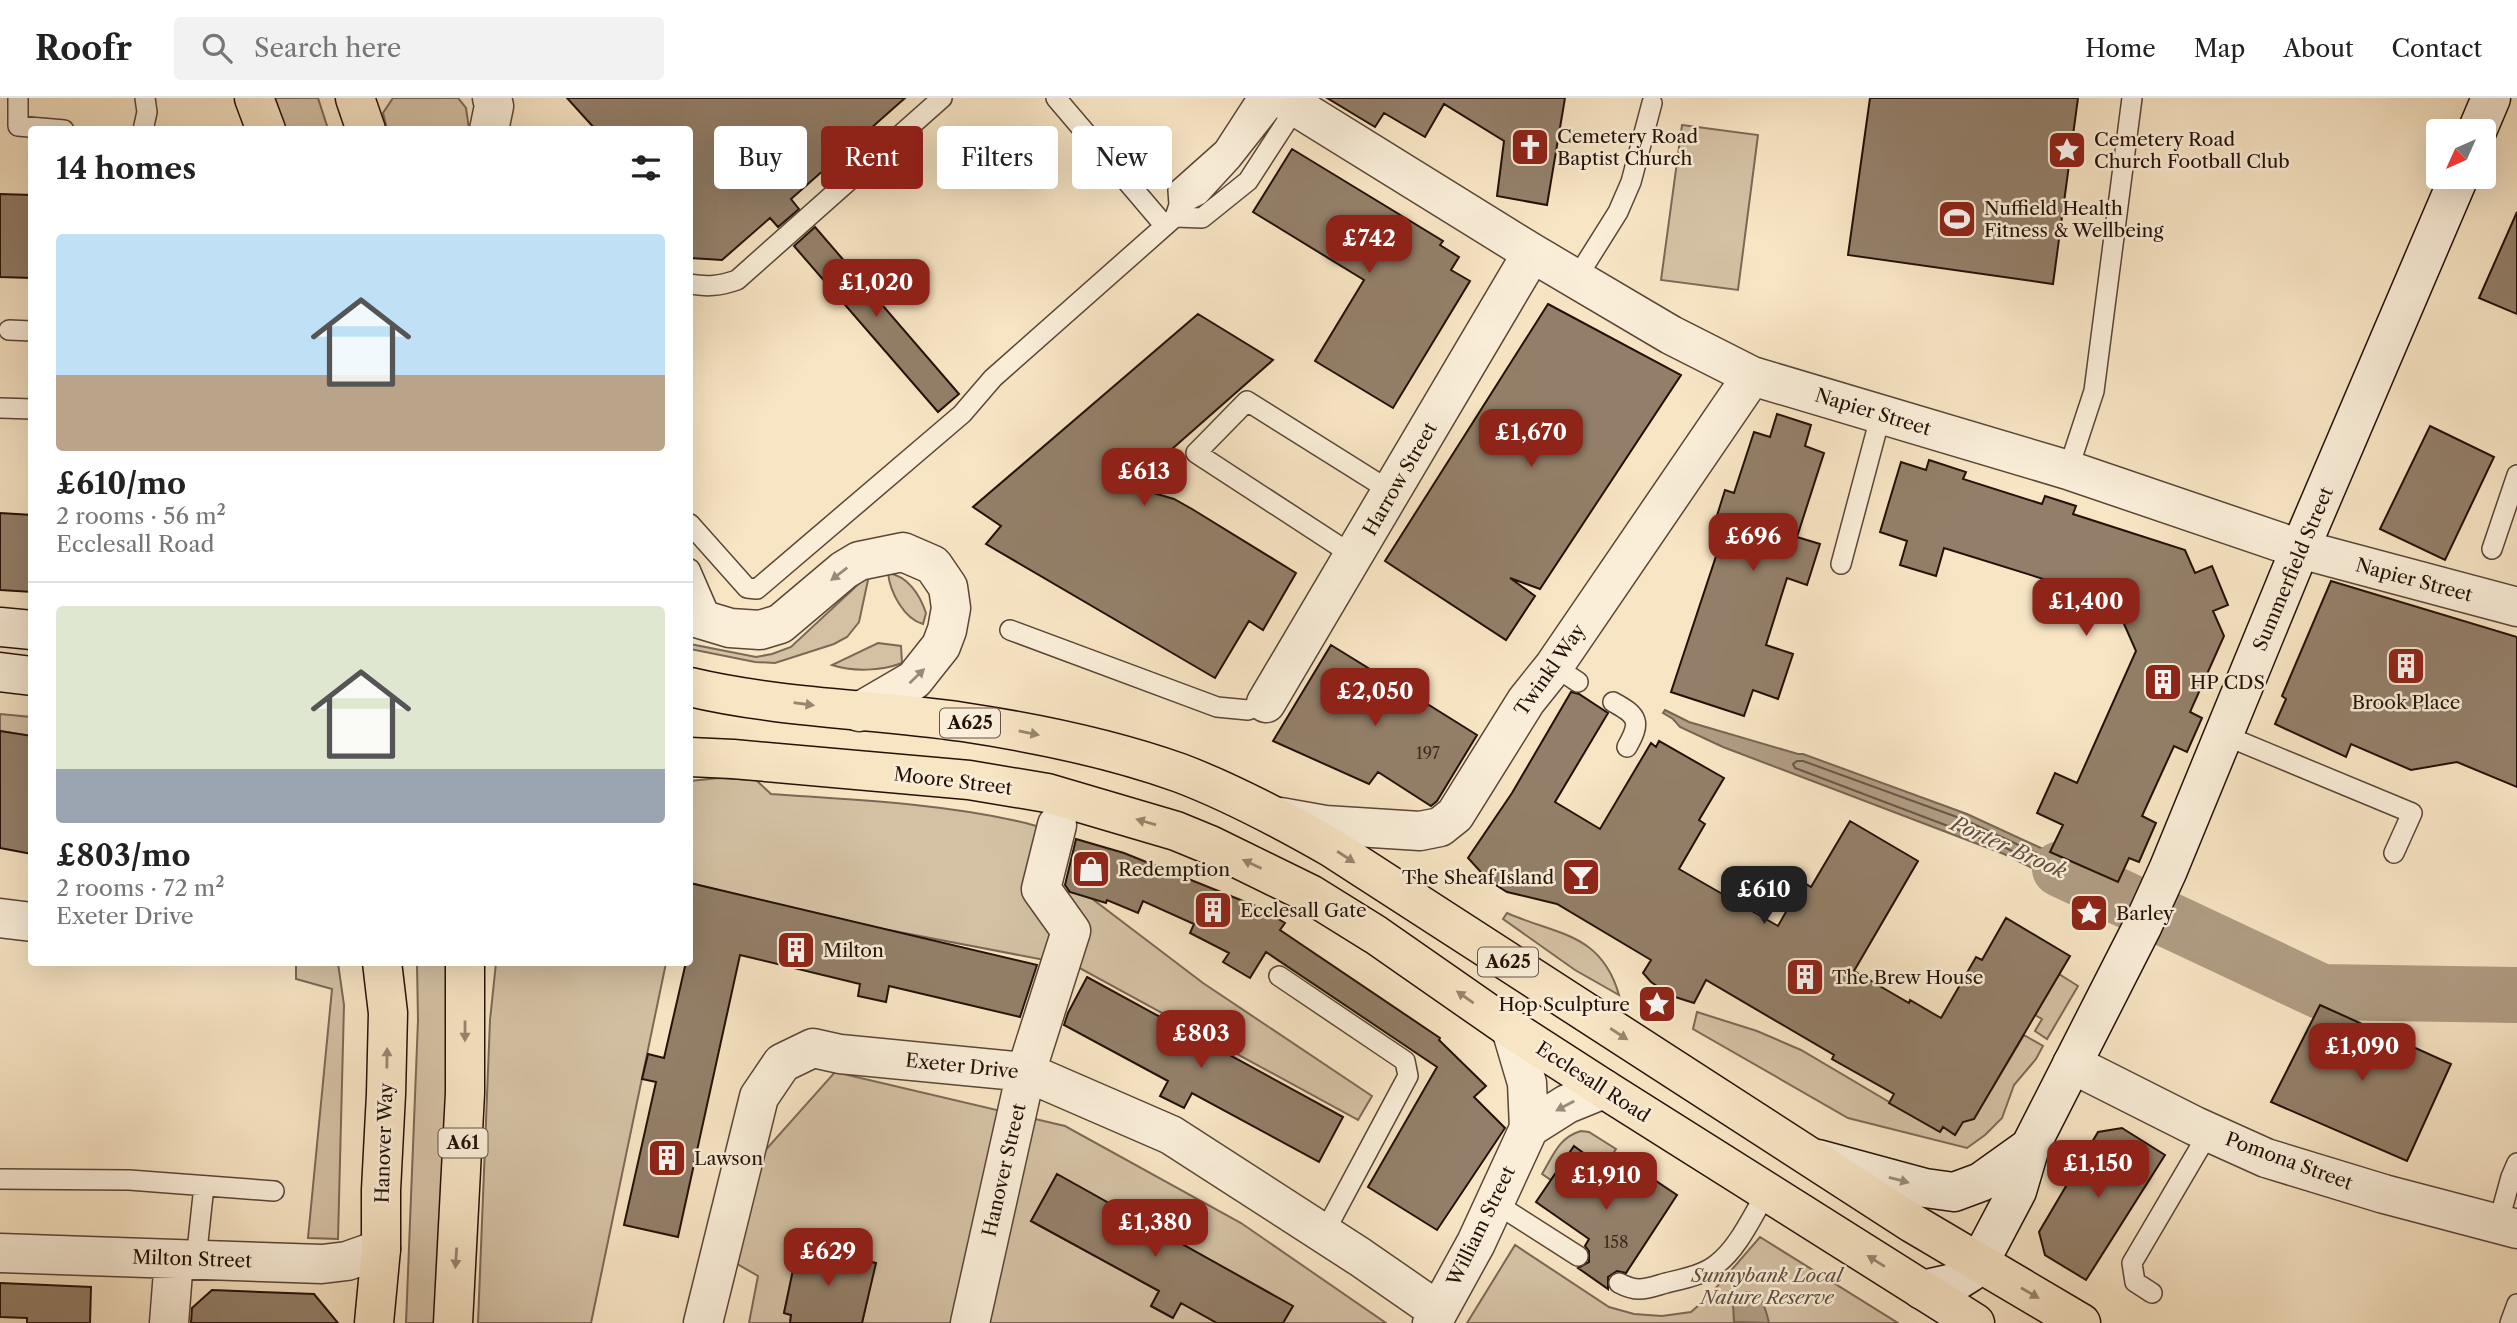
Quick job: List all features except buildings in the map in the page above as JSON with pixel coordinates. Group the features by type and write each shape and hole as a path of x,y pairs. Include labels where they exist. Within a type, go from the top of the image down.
{"main road":[{"path":"254,98 264,126"},
{"path":"355,98 366,126"},
{"name":"A625","path":"693,687 1034,734 1094,748 1198,781 1278,817 1343,855 1912,1223 2081,1323"},
{"name":"Moore Street","path":"693,757 969,780 1046,793 1176,831 1210,845"},
{"name":"Ecclesall Road","path":"1210,845 1310,894 1376,935 1511,1029 1975,1323"},
{"name":"Hanover Way","path":"374,1323 364,1255 388,1013 382,966"},
{"name":"A61","path":"453,1323 465,1093 466,966"}],"street":[{"path":"369,126 378,98"},
{"path":"490,126 494,106 492,98"},
{"path":"2482,119 2491,98"},
{"name":"Napier Street","path":"1286,101 1576,279 1693,347 1752,376 2068,470 2300,549 2517,607"},
{"name":"Summerfield Street","path":"1922,1290 1953,1283 1979,1263 2017,1191 2030,1147 2143,927 2454,189"},
{"name":"Harrow Street","path":"1266,703 1532,253"},
{"name":"Twinkl Way","path":"1278,817 1325,825 1420,831 1440,827 1455,815 1526,701 1566,674 1752,376"},
{"path":"696,617 730,628 760,630 780,624 844,570 870,557 902,552 933,565 948,587 951,608 941,646 914,680 859,712"},
{"path":"0,627 28,630"},
{"path":"0,672 28,676"},
{"name":"Hanover Street","path":"970,1323 1026,1072 1071,931 1041,889 1057,825"},
{"path":"0,918 28,922"},
{"name":"William Street","path":"1435,1317 1476,1243 1529,1128 1527,1083 1511,1029"},
{"name":"Exeter Drive","path":"703,1323 759,1097 782,1063 813,1048 840,1054 1026,1072 1171,1135 1324,1233 1435,1317"},
{"name":"Pomona Street","path":"2072,1063 2266,1158 2384,1194 2507,1226"},
{"path":"1529,1128 1567,1104 1604,1089"},
{"name":"Summerfield Street","path":"1809,1156 1944,1192 1960,1191 1981,1182 2030,1147"},
{"name":"Milton Street","path":"0,1253 322,1264 364,1255"},
{"path":"169,1323 185,1259"}],"lane":[{"path":"18,98 18,126 28,127"},
{"path":"144,126 147,112 145,98"},
{"path":"693,285 705,287 737,280 942,98"},
{"path":"1056,98 1173,216 1202,218 1248,181 1286,101"},
{"path":"693,527 747,588 757,589 962,414 993,378 1173,216 1178,190 1224,149 1257,98"},
{"path":"2068,470 2094,390 2132,98"},
{"path":"1576,279 1618,212 1631,182 1652,103"},
{"path":"9,330 28,331"},
{"path":"1354,556 1196,453 1247,401 1392,492"},
{"path":"0,408 28,409"},
{"path":"1840,564 1881,414"},
{"path":"2492,549 2517,475"},
{"path":"693,593 696,617"},
{"path":"1010,630 1217,707 1248,710 1266,703"},
{"path":"1613,702 1629,711 1636,722 1635,733 1627,747"},
{"path":"2224,735 2412,814 2394,853"},
{"path":"1279,976 1405,1060 1408,1076 1324,1233"},
{"path":"2152,1293 2135,1282 2132,1262 2209,1132"},
{"path":"2507,1226 2515,1173"},
{"path":"0,1179 129,1180 274,1191"},
{"path":"185,1259 204,1186"},
{"path":"1619,1283 1633,1290 1643,1289 1716,1265 1734,1246 1767,1192"},
{"path":"1495,1203 1578,1256"},
{"path":"2510,1323 2517,1304"}],"green space":[{"path":"275,98 318,98 327,126 284,126"},
{"path":"393,98 458,98 466,108 469,126 386,126 383,113"},
{"path":"1682,125 1758,135 1738,290 1661,280"},
{"path":"888,573 902,578 917,593 926,613 923,624 910,617 899,604"},
{"path":"865,578 868,580 859,622 847,637 834,644 775,663 755,662 693,650 693,645 756,657 791,647"},
{"path":"878,643 901,646 902,663 867,670 832,665"},
{"path":"0,714 28,717 28,736 0,731"},
{"path":"719,778 756,780 771,794 956,810 1031,824 1073,838 1060,889 1091,898 1203,983 1372,1096 1358,1120 1076,966 878,928 693,884 693,781"},
{"path":"1507,913 1559,932 1589,947 1611,974 1619,995 1575,970 1503,919"},
{"path":"296,966 338,966 344,1005 338,1239 308,1238 332,989 296,979"},
{"path":"417,966 457,966 443,1323 406,1323 418,1020"},
{"path":"496,966 665,966 591,1323 478,1323 490,1020"},
{"path":"2059,974 2078,986 2047,1039 2035,1031 2042,1019 2035,1015"},
{"path":"1697,1012 1757,1031 1801,1050 1940,1132 1943,1127 1974,1119 2024,1035 2043,1046 2036,1059 2014,1085 2002,1118 1967,1148 1848,1118 1693,1029"},
{"path":"835,1072 1065,1126 1241,1223 1386,1323 1283,1323 1292,1306 1057,1174 1031,1221 1159,1291 1151,1306 1172,1318 1181,1303 1217,1323 862,1323 875,1263 798,1247 784,1313 791,1315 790,1323 749,1323 758,1276 732,1261 762,1154"},
{"path":"1581,1131 1589,1132 1616,1149 1604,1167 1574,1147 1551,1180 1542,1174 1562,1142"},
{"name":"Sunnybank Local Nature Reserve","path":"1760,1237 1898,1323 1467,1323 1515,1245 1609,1307 1634,1314 1662,1316 1691,1312 1709,1296"}],"water":[{"path":"1665,710 1689,722 1803,754 1967,814 2134,891 2123,913 2004,854 1723,747 1680,727 1663,713"},
{"path":"2187,912 2300,964 2288,990 2175,938"},
{"path":"1749,1292 1761,1300 1769,1323 1734,1322 1733,1303 1742,1293"}],"waterway":[{"name":"Porter Brook","path":"2060,869 2322,992 2517,995"}],"place":[{"name":"Cemetery Road Baptist Church","path":"1530,147"},
{"name":"Cemetery Road Church Football Club","path":"2067,150"},
{"name":"Nuffield Health Fitness & Wellbeing","path":"1957,219"},
{"name":"Brook Place","path":"2406,666"},
{"name":"HP CDS","path":"2163,682"},
{"name":"Redemption","path":"1091,869"},
{"name":"The Sheaf Island","path":"1581,877"},
{"name":"Ecclesall Gate","path":"1213,910"},
{"name":"Barley","path":"2089,913"},
{"name":"Milton","path":"796,950"},
{"name":"The Brew House","path":"1805,977"},
{"name":"Hop Sculpture","path":"1657,1004"},
{"name":"Lawson","path":"667,1158"}]}
